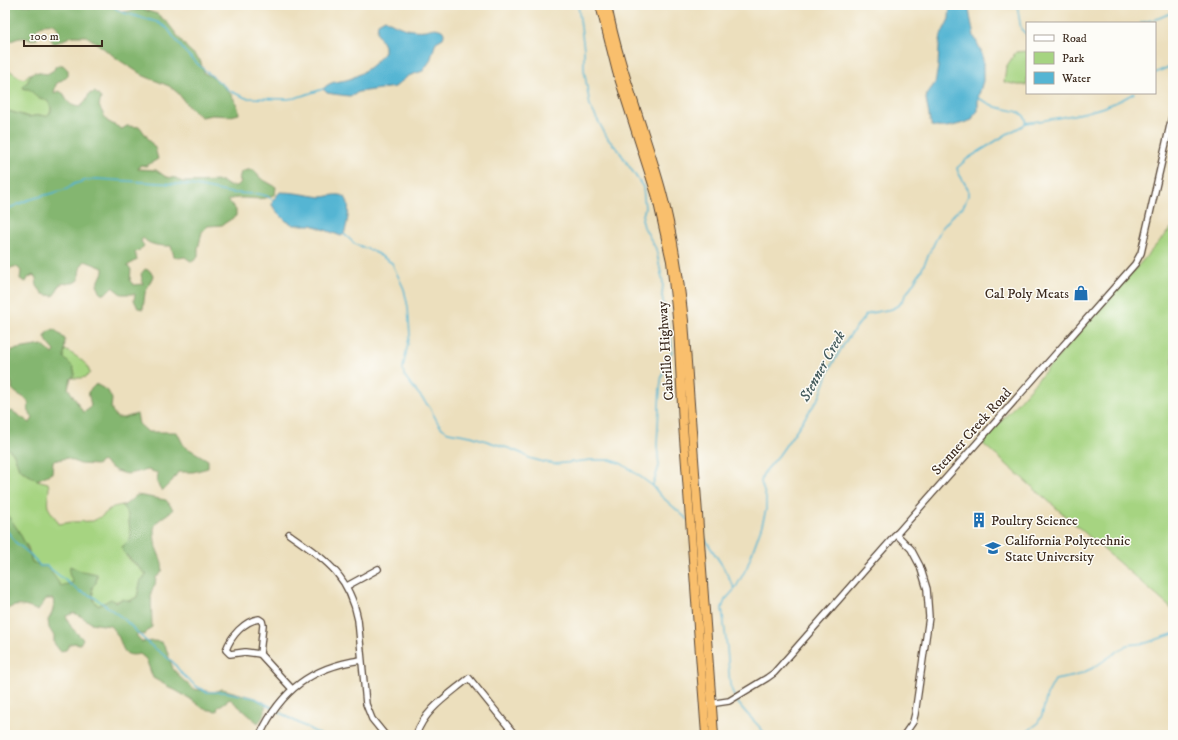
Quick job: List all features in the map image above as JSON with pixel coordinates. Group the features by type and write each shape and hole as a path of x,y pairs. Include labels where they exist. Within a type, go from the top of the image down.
{"highway":[{"name":"Cabrillo Highway","path":"600,5 618,76 656,194 671,261 678,326 683,417 706,735"},
{"name":"Cabrillo Highway","path":"607,5 626,76 661,188 673,239 680,284 687,357 714,735"}],"street":[{"name":"Stenner Creek Road","path":"703,704 729,701 774,673 1135,264 1141,253 1173,112"},
{"path":"289,534 328,563 337,572 347,586 355,609 366,704 372,718 386,735"},
{"path":"896,534 911,549 920,566 927,589 929,617 915,714 913,722 904,735"},
{"path":"347,586 378,569"},
{"path":"260,654 263,625 262,621 252,620 237,631 228,642 226,650 230,654 245,652 260,654 292,689"},
{"path":"260,735 269,716 277,705 292,689 304,680 324,669 346,662 361,660"},
{"path":"416,735 421,723 430,710 469,678 515,735"}],"green space":[{"path":"5,5 110,5 123,12 142,9 157,14 167,22 187,48 200,60 204,73 227,89 235,101 239,114 231,116 212,115 201,117 187,105 178,93 169,86 144,76 86,36 72,36 54,44 50,38 59,31 55,25 52,24 45,24 36,29 38,34 37,39 19,38 5,44"},
{"path":"1026,51 1026,85 1004,82 1006,67 1016,52"},
{"path":"59,65 63,65 68,70 68,76 56,84 54,93 59,91 64,94 66,100 70,104 80,107 86,101 89,94 95,92 101,98 99,106 107,121 122,129 127,126 140,127 155,148 158,159 146,166 140,165 138,169 156,170 166,177 176,178 182,182 222,181 229,186 237,186 241,182 239,179 241,172 254,170 260,178 276,187 275,194 270,197 258,199 234,198 228,200 236,210 236,216 222,225 208,226 202,232 198,249 198,257 192,262 185,257 178,258 174,256 171,246 160,246 149,243 143,238 141,241 144,246 139,251 135,252 137,260 127,266 131,269 130,281 134,285 143,284 141,274 145,269 150,271 153,276 145,293 143,309 138,308 134,300 135,294 121,294 112,287 105,294 101,294 97,285 103,272 103,268 85,261 80,270 79,280 73,283 64,283 59,285 53,296 43,294 37,286 36,278 33,275 28,278 26,282 20,279 21,271 17,267 13,267 5,271 5,110 29,117 39,115 46,116 51,112 51,106 46,100 38,98 29,89 23,88 24,84 27,83 31,74 34,72 47,74"},
{"path":"5,68 24,79 31,74 28,86 35,96 44,99 49,103 51,112 46,116 39,115 29,117 5,110"},
{"path":"1173,226 1173,610 982,443"},
{"path":"54,329 65,339 64,358 73,367 75,375 71,378 68,388 83,412 88,410 91,405 88,392 96,384 108,391 112,399 111,409 117,418 124,418 137,414 139,424 148,432 177,432 184,446 208,460 208,468 193,472 178,472 172,481 162,491 157,483 158,473 148,470 127,474 116,471 102,461 97,465 80,464 67,458 53,461 52,473 37,480 19,469 14,454 5,446 5,413 12,411 30,423 33,418 28,410 29,405 27,400 15,392 12,389 12,383 5,379 5,360 10,355 12,350 42,345 53,354 55,351 45,337 47,332"},
{"path":"64,349 83,361 90,373 86,377 71,378 75,375 73,367 64,358"},
{"path":"5,446 14,454 19,469 37,480 48,483 48,507 59,524 93,521 113,507 122,505 128,515 131,538 122,547 126,556 147,575 141,580 137,597 129,601 122,599 103,603 98,606 94,601 92,587 96,583 97,574 81,571 72,583 61,586 40,566 32,562 28,547 5,513"},
{"path":"137,495 166,500 173,509 157,522 154,529 156,547 163,568 160,574 156,577 155,585 151,592 152,627 144,635 139,633 136,635 142,642 161,642 166,648 173,669 193,689 214,692 222,689 255,698 265,703 264,714 258,723 230,699 218,707 217,711 204,709 189,698 153,678 146,659 140,654 130,655 124,651 118,636 110,626 91,623 74,613 66,616 71,627 83,639 80,644 70,644 66,650 60,651 54,643 54,636 49,628 48,620 53,610 53,599 46,599 38,611 25,606 13,606 5,611 5,513 14,523 32,562 40,566 47,566 61,586 72,583 73,581 69,574 70,566 81,571 97,574 96,583 92,587 94,601 98,606 111,599 116,603 122,599 130,601 137,597 141,580 147,575 123,552 122,547 131,538 128,515 122,505 125,505"}],"water":[{"path":"950,5 968,5 974,36 981,51 983,60 983,81 978,98 978,111 972,120 952,126 936,127 932,126 930,121 926,99 927,94 935,83 941,35 949,19"},
{"path":"385,19 399,27 410,30 426,30 436,28 443,31 443,38 436,42 430,61 423,71 408,76 395,87 358,92 349,96 327,93 323,89 326,86 333,82 357,76 370,67 384,53 384,46 377,32 378,23"},
{"path":"280,192 321,197 340,195 344,197 347,200 348,212 347,225 344,234 341,236 312,225 294,225 286,221 272,205 273,200"}],"waterway":[{"path":"111,5 121,12 157,22 167,28 185,52 201,67 230,91 246,98 287,99 323,89"},
{"path":"578,5 584,49 584,69 590,106 608,139 619,151 643,187 645,208 642,219 644,227 656,249 663,283 662,296 671,336 672,351 662,375 660,388 657,445 659,466 653,485"},
{"path":"1017,5 1021,29 1026,34"},
{"path":"1145,22 1173,12"},
{"name":"Stenner Creek","path":"1156,73 1173,65"},
{"name":"Stenner Creek","path":"734,696 730,685 722,608 725,600 735,589 747,567 762,525 766,510 766,498 761,482 763,474 779,455 820,396 831,366 847,339 866,315 892,309 900,304 921,271 941,229 955,213 963,207 968,196 968,189 957,168 967,159 1026,123 1095,110 1122,100 1132,94"},
{"path":"978,98 996,107 1021,113 1026,119 1026,123"},
{"path":"5,210 28,200 67,189 74,184 97,179 190,185 231,193 259,194 267,196 273,200"},
{"path":"344,234 355,244 373,251 392,263 404,289 408,307 410,335 403,368 404,375 430,408 442,428 448,432 471,436 511,449 529,458 544,462 556,464 591,460 611,460 622,464 653,486 660,495 687,519"},
{"path":"5,528 15,542 31,555 40,566 47,566 79,591 94,597 124,619 149,644 173,662 182,674 196,686 206,692 226,692 255,698 273,708"},
{"path":"703,536 722,565 735,589"},
{"path":"1026,735 1028,731 1037,724 1042,715 1047,695 1055,680 1075,676 1093,668 1127,645 1146,643 1173,634"},
{"name":"Stenner Creek","path":"736,700 766,735"},
{"path":"276,710 321,735"}],"place":[{"name":"Cal Poly Meats","path":"1081,293"},
{"name":"Poultry Science","path":"979,520"},
{"name":"California Polytechnic State University","path":"993,548"}]}
